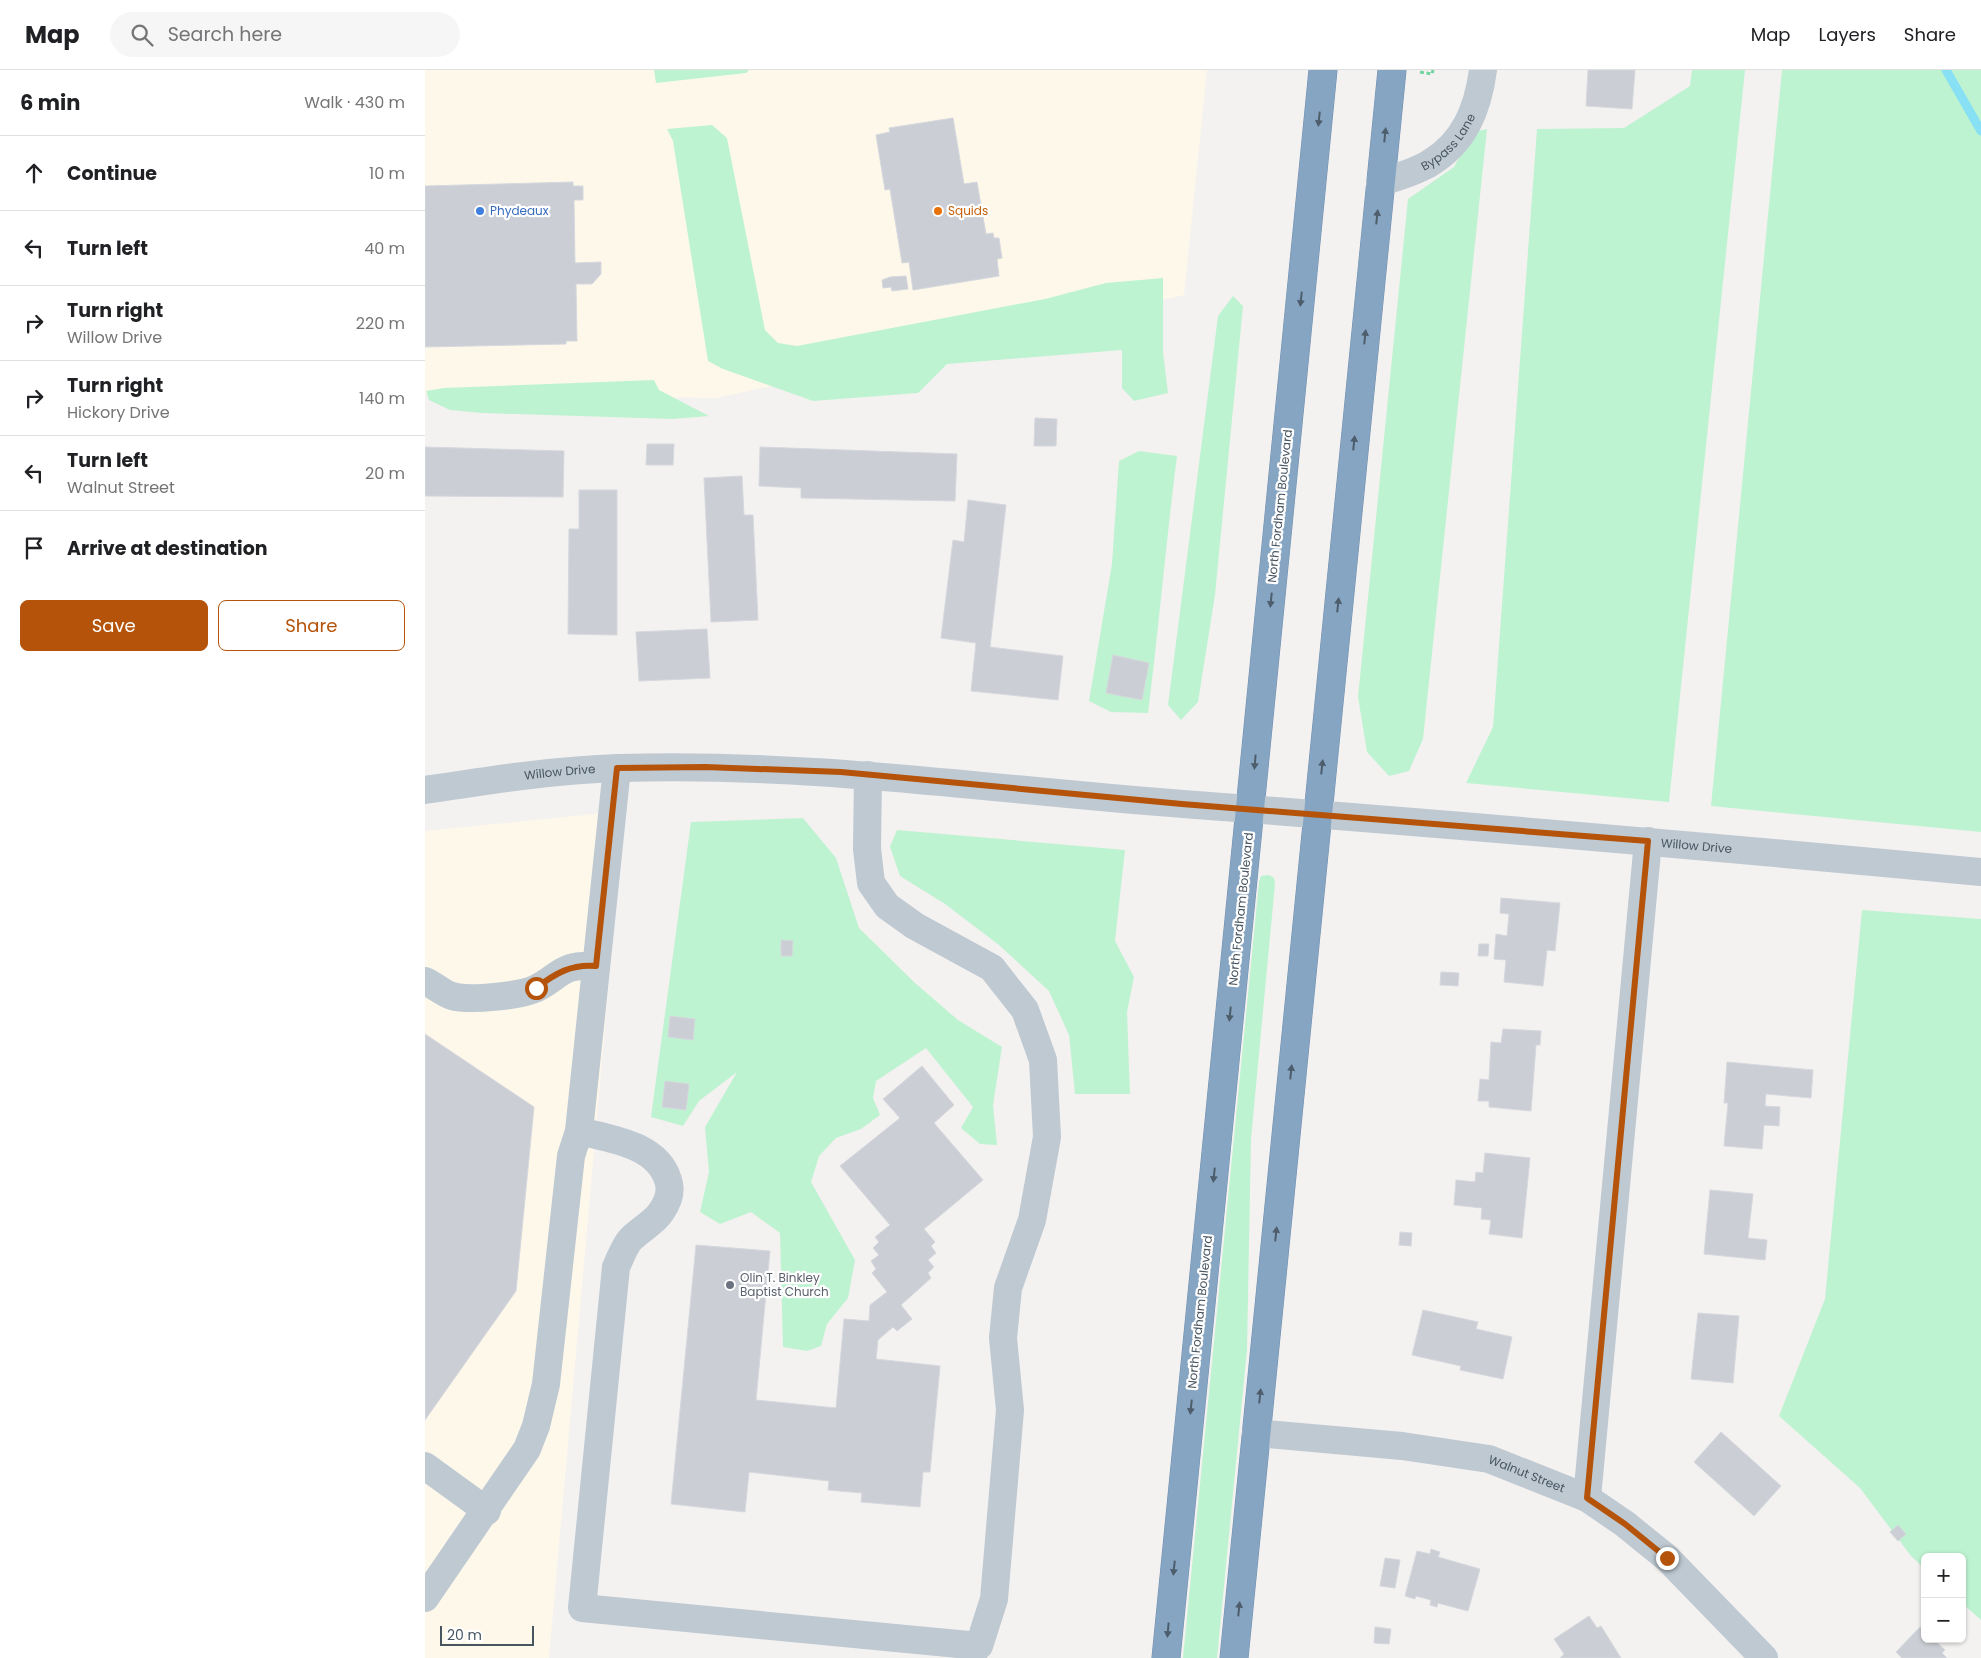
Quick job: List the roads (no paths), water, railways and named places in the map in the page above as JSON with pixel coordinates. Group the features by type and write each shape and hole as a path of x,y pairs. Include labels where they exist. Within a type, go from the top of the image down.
{"highway":[{"name":"North Fordham Boulevard","path":"1166,1658 1323,70"},
{"path":"1234,1658 1391,70"}],"street":[{"name":"Bypass Lane","path":"1381,183 1429,164 1449,150 1470,119 1479,99 1483,70"},
{"name":"Willow Drive","path":"425,790 525,776 617,768 705,767 868,774 1182,804 1648,841 1981,872"},
{"path":"425,1598 487,1511 527,1449 542,1406 571,1156 579,1131 617,768"},
{"path":"579,1131 621,1141 653,1156 665,1169 670,1186 668,1200 661,1214 629,1242 616,1268 582,1608 979,1646 994,1599 1010,1410 1003,1338 1008,1288 1032,1220 1047,1137 1043,1060 1025,1010 992,968 915,926 887,906 871,883 867,849 868,774"},
{"path":"1587,1498 1648,841"},
{"path":"425,981 453,996 513,995 536,988 558,972 573,966 596,966"},
{"name":"Walnut Street","path":"1256,1433 1402,1446 1489,1459 1587,1498 1625,1524 1667,1558 1759,1656"},
{"path":"425,1466 487,1511"}],"waterway":[{"path":"1946,70 1981,131"}],"place":[{"name":"Phydeaux","path":"480,211"},
{"name":"Squids","path":"938,211"},
{"name":"Olin T. Binkley Baptist Church","path":"730,1285"}]}
